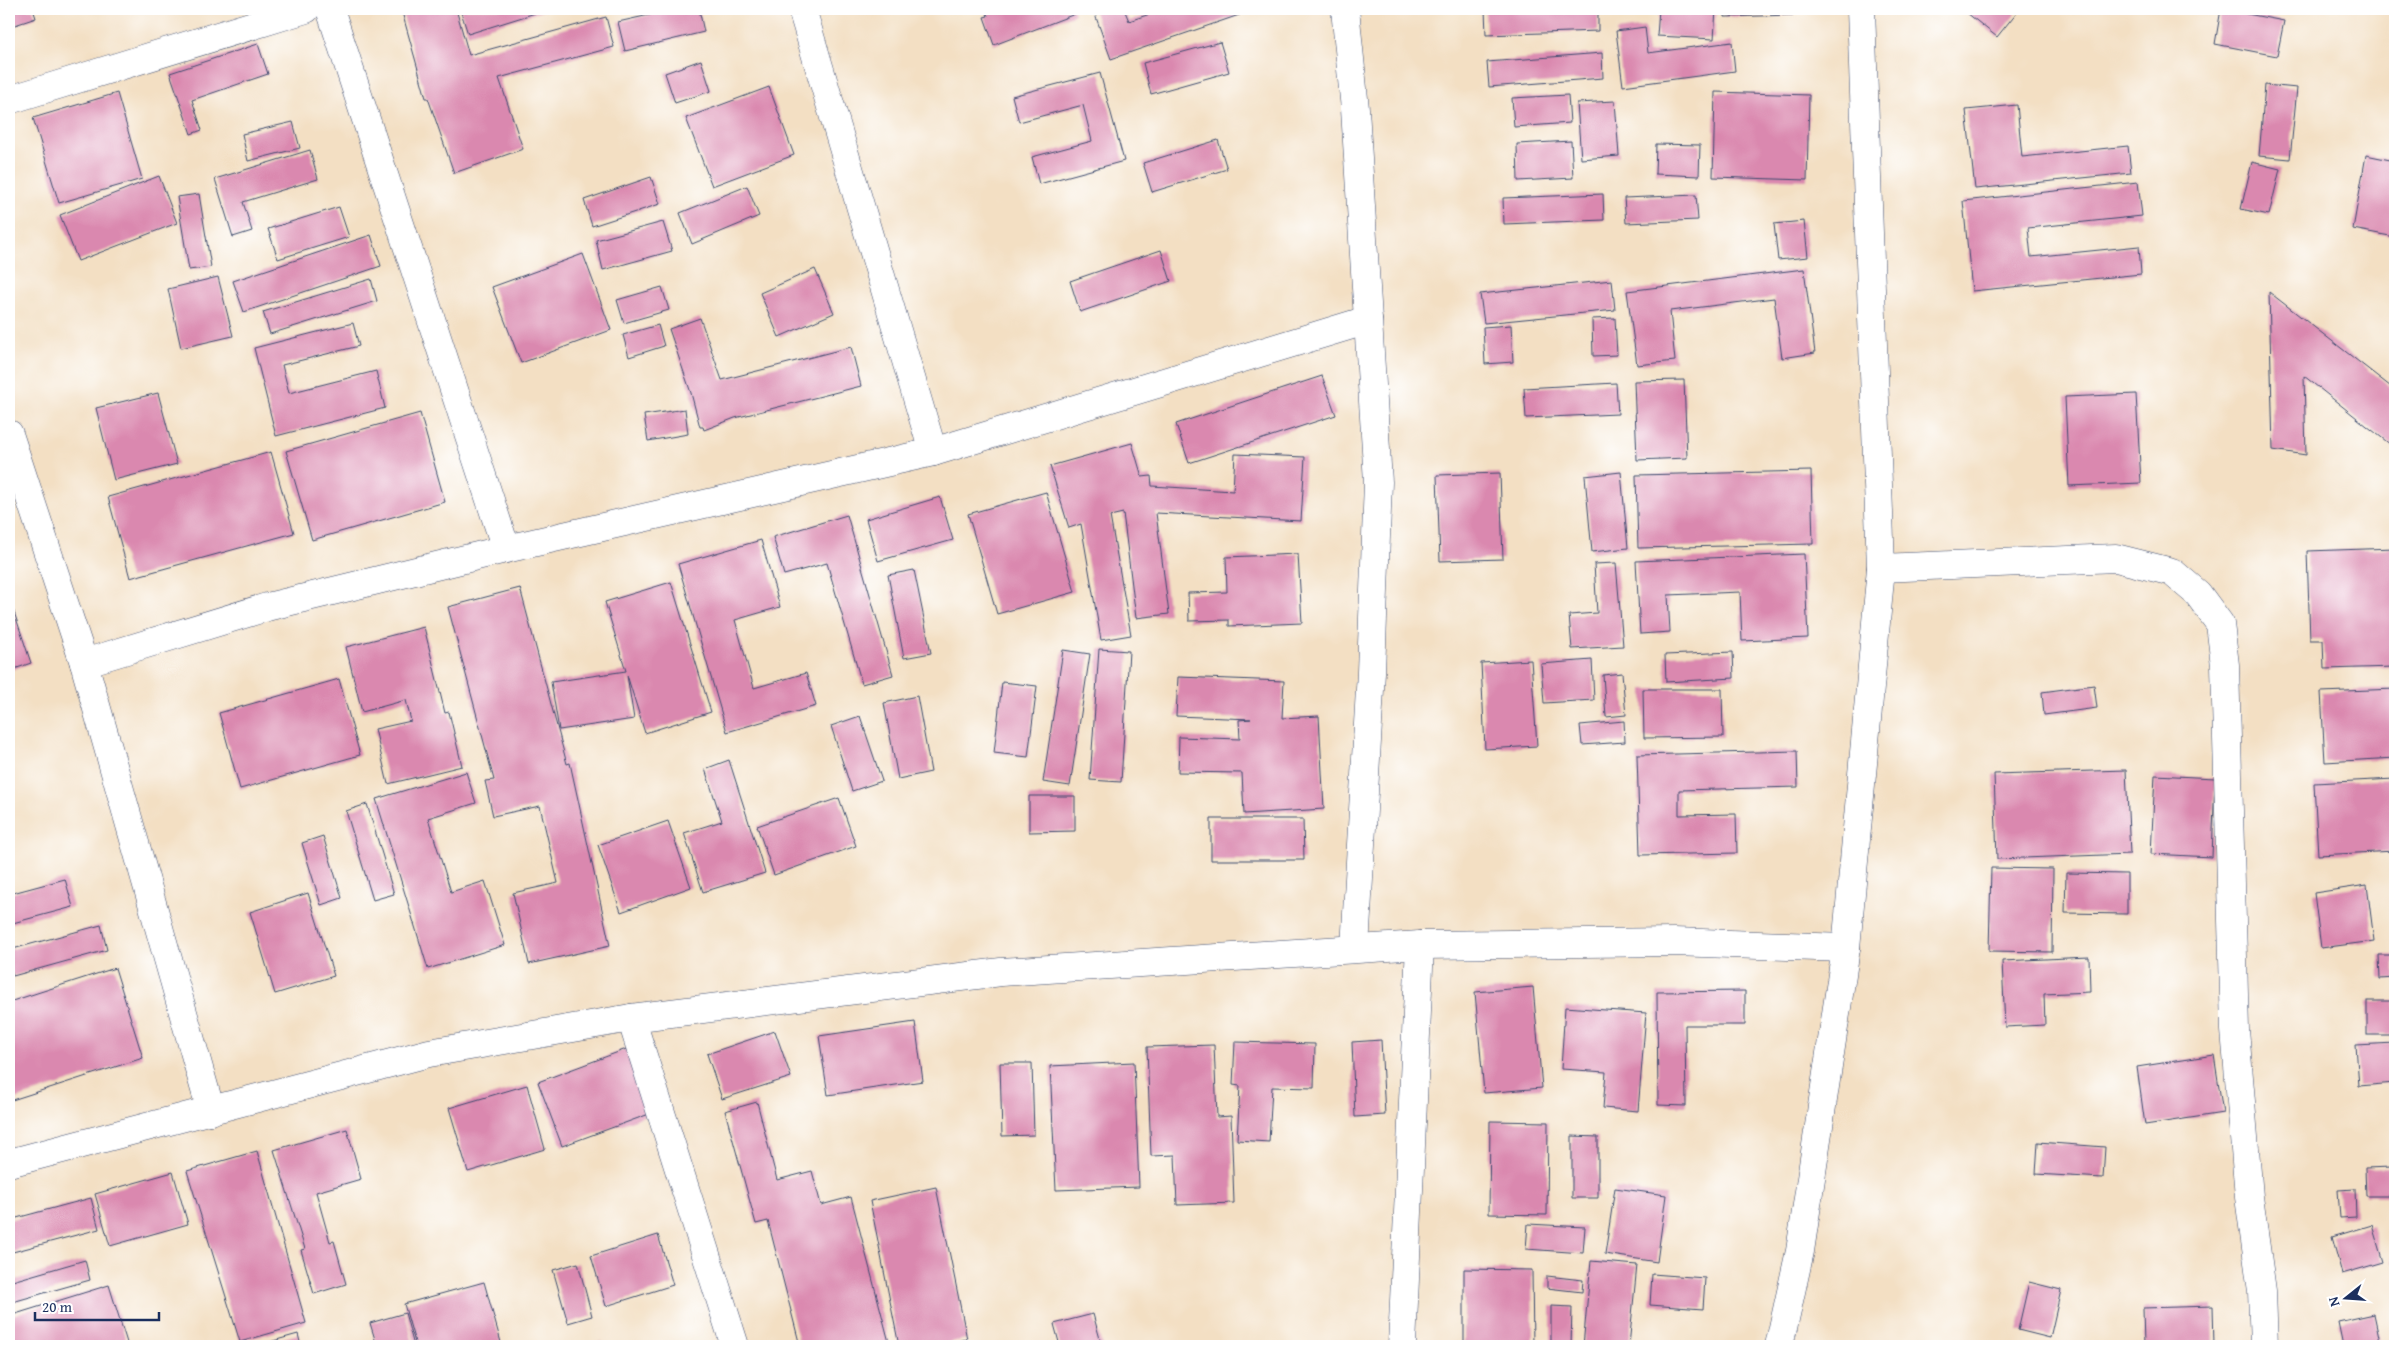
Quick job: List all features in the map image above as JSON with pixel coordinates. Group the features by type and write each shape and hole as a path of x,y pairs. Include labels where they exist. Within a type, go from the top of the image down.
{"street":[{"path":"9,100 306,9"},
{"path":"330,9 506,549"},
{"path":"802,9 933,452"},
{"path":"1345,9 1355,109 1378,482 1371,672 1355,948"},
{"path":"1779,1346 1800,1251 1846,948 1881,568 1861,9"},
{"path":"84,663 267,607 506,549 933,452 1368,320"},
{"path":"9,434 84,663 211,1111"},
{"path":"1881,568 2116,558 2172,572 2198,594 2220,624 2225,665 2235,1030 2248,1197 2262,1291 2264,1346"},
{"path":"9,1163 429,1053 631,1018 1001,972 1420,944 1674,942 1846,948"},
{"path":"1402,1346 1420,944"},
{"path":"631,1018 735,1346"}],"building":[{"path":"9,9 33,9 36,18 9,27"},
{"path":"414,9 456,9 469,55 606,17 614,47 499,78 523,149 454,173 428,98 426,98 402,12"},
{"path":"460,9 548,9 468,34"},
{"path":"676,9 699,9 704,32 625,51 618,22"},
{"path":"985,9 1073,9 1075,14 994,45 984,17 988,16"},
{"path":"1093,9 1124,9 1129,21 1165,9 1240,9 1242,14 1111,59"},
{"path":"1485,9 1598,9 1598,31 1486,35"},
{"path":"1659,9 1716,9 1714,39 1657,36"},
{"path":"1725,9 1793,9 1793,15 1725,17"},
{"path":"1962,9 2013,9 2017,12 1997,37"},
{"path":"2221,9 2284,21 2277,56 2215,44"},
{"path":"1645,27 1648,53 1732,42 1735,71 1623,86 1616,31"},
{"path":"1220,42 1229,72 1151,94 1143,63"},
{"path":"258,44 268,74 192,100 202,130 191,134 170,73"},
{"path":"1602,53 1603,78 1489,87 1487,62"},
{"path":"701,60 711,91 675,103 665,73"},
{"path":"1100,73 1124,161 1039,184 1032,157 1092,141 1083,105 1019,122 1012,96"},
{"path":"2265,85 2297,88 2290,159 2259,156"},
{"path":"769,87 794,155 712,186 686,118"},
{"path":"1715,92 1809,95 1807,180 1713,177"},
{"path":"117,93 142,179 59,203 33,118"},
{"path":"1568,95 1570,123 1514,127 1512,98"},
{"path":"1615,101 1619,156 1581,159 1577,103"},
{"path":"2017,105 2022,157 2128,146 2131,173 1975,189 1966,110"},
{"path":"293,122 300,148 248,161 242,134"},
{"path":"1218,140 1227,169 1152,192 1143,163"},
{"path":"1571,141 1573,178 1518,181 1517,144"},
{"path":"1656,144 1700,145 1699,176 1655,174"},
{"path":"310,150 318,179 243,202 252,231 233,237 215,179"},
{"path":"2366,155 2395,161 2395,237 2353,229"},
{"path":"2252,162 2280,169 2269,215 2241,209"},
{"path":"159,176 177,223 78,261 60,215"},
{"path":"651,177 660,204 592,226 584,200"},
{"path":"2138,182 2142,216 2028,228 2031,257 2139,246 2141,274 1972,291 1963,201"},
{"path":"747,186 759,216 692,244 680,213"},
{"path":"199,194 211,267 189,270 177,197"},
{"path":"1603,194 1604,220 1504,224 1503,198"},
{"path":"1696,195 1698,220 1626,223 1624,198"},
{"path":"339,207 349,237 278,259 268,229"},
{"path":"1804,221 1808,257 1778,260 1774,224"},
{"path":"663,222 672,251 603,270 596,240"},
{"path":"371,235 381,266 244,312 233,281"},
{"path":"1161,250 1171,281 1080,312 1070,281"},
{"path":"583,254 611,330 521,363 492,287"},
{"path":"815,269 834,313 779,337 760,293"},
{"path":"1804,269 1815,353 1782,358 1774,298 1670,311 1675,361 1637,365 1627,291"},
{"path":"218,277 233,336 181,348 168,289"},
{"path":"371,279 377,301 270,334 263,312"},
{"path":"1612,280 1615,310 1484,323 1480,294"},
{"path":"662,287 669,310 624,323 617,300"},
{"path":"2269,292 2395,390 2395,440 2391,445 2304,376 2306,455 2273,450"},
{"path":"700,318 722,380 851,347 861,386 735,418 704,430 703,427 700,427 691,393 669,329"},
{"path":"1615,318 1617,355 1593,356 1592,319"},
{"path":"353,323 359,346 282,365 289,393 376,371 385,408 276,436 254,348"},
{"path":"658,325 664,346 629,357 623,335"},
{"path":"1511,325 1513,362 1485,364 1483,327"},
{"path":"1322,376 1336,415 1189,463 1176,424"},
{"path":"1684,380 1687,458 1637,460 1634,381"},
{"path":"1616,383 1618,414 1526,418 1524,388"},
{"path":"158,393 177,464 114,480 96,408"},
{"path":"2136,394 2141,483 2069,486 2065,397"},
{"path":"685,409 688,434 648,441 644,415"},
{"path":"420,413 445,502 312,540 286,451"},
{"path":"1132,443 1142,477 1151,476 1152,486 1233,491 1235,454 1305,457 1301,521 1156,513 1169,614 1136,618 1123,513 1110,516 1131,635 1101,640 1081,524 1069,528 1050,466"},
{"path":"271,452 294,533 130,578 108,497"},
{"path":"1811,471 1813,544 1638,548 1636,475"},
{"path":"1621,472 1628,548 1592,552 1585,476"},
{"path":"1500,473 1503,559 1440,561 1437,475"},
{"path":"1046,492 1075,592 997,614 968,514"},
{"path":"940,497 953,540 878,561 866,519"},
{"path":"847,515 893,675 862,684 827,563 784,575 773,537"},
{"path":"761,540 780,607 735,620 754,688 806,673 816,706 727,732 678,564"},
{"path":"2395,548 2395,667 2324,669 2323,640 2310,640 2307,551"},
{"path":"1298,554 1302,623 1229,626 1229,620 1189,621 1188,593 1227,592 1226,557"},
{"path":"1804,554 1808,638 1742,641 1740,592 1668,595 1670,632 1640,634 1636,561"},
{"path":"1616,563 1623,646 1572,649 1569,615 1597,613 1594,564"},
{"path":"914,570 931,653 904,658 888,575"},
{"path":"671,582 711,712 645,733 627,675 634,719 559,730 551,682 626,671 605,602"},
{"path":"520,588 567,764 570,763 610,946 529,964 513,893 558,883 540,806 493,816 485,781 494,780 448,607"},
{"path":"9,597 31,663 9,671"},
{"path":"424,627 445,713 449,712 462,766 388,784 375,729 411,721 406,700 362,712 346,647"},
{"path":"1099,649 1129,651 1121,782 1090,780"},
{"path":"1063,650 1090,654 1070,786 1043,782"},
{"path":"1733,652 1734,678 1666,682 1665,655"},
{"path":"1531,660 1537,746 1485,749 1481,663"},
{"path":"1592,660 1594,700 1544,703 1541,664"},
{"path":"1622,673 1626,715 1606,717 1603,675"},
{"path":"1178,677 1284,681 1282,718 1319,716 1324,809 1244,814 1242,773 1178,772 1179,737 1240,739 1239,720 1251,719 1176,716"},
{"path":"339,679 360,755 240,789 219,713"},
{"path":"1002,682 1037,686 1028,757 994,753"},
{"path":"2094,685 2097,708 2044,715 2042,692"},
{"path":"1643,689 1722,689 1723,737 1644,738"},
{"path":"2395,689 2395,758 2325,762 2321,692"},
{"path":"917,696 931,772 898,779 884,703"},
{"path":"860,716 882,781 852,791 831,726"},
{"path":"1624,721 1625,742 1582,745 1580,725"},
{"path":"1797,751 1798,787 1679,790 1679,815 1736,814 1737,853 1640,855 1637,755"},
{"path":"729,760 765,873 703,892 684,833 722,821 705,769"},
{"path":"2126,770 2130,854 1997,859 1994,774"},
{"path":"466,772 476,803 428,818 451,892 485,881 505,945 428,969 376,799"},
{"path":"2155,775 2215,778 2212,857 2151,854"},
{"path":"2395,779 2395,851 2318,855 2314,783"},
{"path":"1029,796 1075,796 1075,831 1029,832"},
{"path":"839,798 856,846 774,875 757,826"},
{"path":"367,804 394,894 373,900 346,811"},
{"path":"1211,819 1303,819 1304,860 1211,860"},
{"path":"668,821 691,887 621,912 598,845"},
{"path":"323,836 342,898 321,905 302,843"},
{"path":"1991,868 2053,869 2052,952 1989,951"},
{"path":"2066,873 2127,874 2127,914 2065,913"},
{"path":"65,879 73,907 9,924 9,894"},
{"path":"2367,885 2374,941 2321,948 2314,893"},
{"path":"308,893 334,976 275,994 250,912"},
{"path":"101,925 107,950 13,976 9,962 9,950"},
{"path":"2379,955 2395,955 2395,978 2380,979"},
{"path":"2089,957 2090,992 2044,994 2045,1025 2005,1027 2002,961"},
{"path":"115,968 143,1058 9,1101 9,1002"},
{"path":"1533,987 1542,1088 1484,1093 1475,992"},
{"path":"1745,991 1745,1025 1685,1025 1686,1106 1658,1105 1657,992"},
{"path":"2367,1001 2395,1001 2395,1035 2367,1035"},
{"path":"1565,1007 1646,1013 1638,1111 1603,1108 1606,1072 1561,1069"},
{"path":"915,1022 923,1081 828,1095 819,1036"},
{"path":"775,1031 791,1077 722,1099 707,1054"},
{"path":"1381,1040 1385,1115 1355,1117 1352,1042"},
{"path":"1235,1042 1315,1044 1314,1088 1272,1087 1269,1142 1237,1140 1240,1086 1233,1085"},
{"path":"2395,1043 2395,1083 2359,1086 2356,1045"},
{"path":"1214,1045 1217,1117 1231,1116 1234,1203 1177,1205 1175,1155 1151,1156 1147,1047"},
{"path":"629,1048 652,1113 562,1146 538,1082"},
{"path":"2214,1055 2223,1113 2145,1125 2137,1067"},
{"path":"1134,1062 1139,1187 1056,1190 1050,1066"},
{"path":"1000,1063 1032,1063 1034,1135 1002,1136"},
{"path":"527,1085 545,1149 468,1172 449,1108"},
{"path":"757,1102 777,1180 812,1171 821,1205 851,1197 890,1346 800,1346 768,1221 756,1224 725,1111"},
{"path":"1490,1121 1548,1122 1547,1215 1489,1214"},
{"path":"347,1129 361,1179 316,1192 330,1242 334,1241 346,1284 314,1294 301,1250 305,1249 274,1150"},
{"path":"1572,1136 1598,1137 1598,1198 1572,1198"},
{"path":"2038,1142 2105,1147 2103,1178 2036,1174"},
{"path":"257,1151 306,1323 240,1342 187,1171"},
{"path":"2392,1167 2394,1196 2366,1196 2365,1168"},
{"path":"173,1172 188,1224 110,1246 95,1194"},
{"path":"936,1187 967,1339 930,1346 899,1346 870,1201"},
{"path":"1615,1188 1666,1195 1657,1262 1605,1254"},
{"path":"2355,1189 2356,1217 2340,1218 2338,1190"},
{"path":"91,1198 99,1229 9,1253 9,1220"},
{"path":"1528,1224 1585,1227 1583,1253 1526,1249"},
{"path":"2372,1225 2383,1262 2342,1274 2332,1237"},
{"path":"2393,1234 2395,1234 2395,1263 2392,1263"},
{"path":"658,1235 673,1285 606,1306 591,1256"},
{"path":"85,1260 90,1280 9,1303 9,1282"},
{"path":"1591,1261 1637,1265 1629,1346 1583,1346"},
{"path":"578,1263 592,1316 568,1323 553,1270"},
{"path":"1464,1269 1532,1270 1533,1346 1464,1346"},
{"path":"1652,1274 1705,1278 1703,1309 1650,1305"},
{"path":"1547,1276 1583,1280 1582,1292 1547,1288"},
{"path":"484,1282 502,1346 416,1346 404,1304"},
{"path":"2029,1282 2061,1290 2050,1338 2018,1330"},
{"path":"109,1285 128,1346 9,1346 9,1316"},
{"path":"1551,1306 1572,1307 1571,1346 1551,1346"},
{"path":"2213,1306 2214,1346 2144,1346 2143,1308"},
{"path":"405,1313 414,1346 377,1346 370,1323"},
{"path":"1093,1314 1102,1346 1060,1346 1054,1324"},
{"path":"2374,1314 2381,1346 2343,1346 2338,1322"},
{"path":"298,1334 301,1346 255,1346"},
{"path":"602,1341 604,1346 588,1346"}]}
